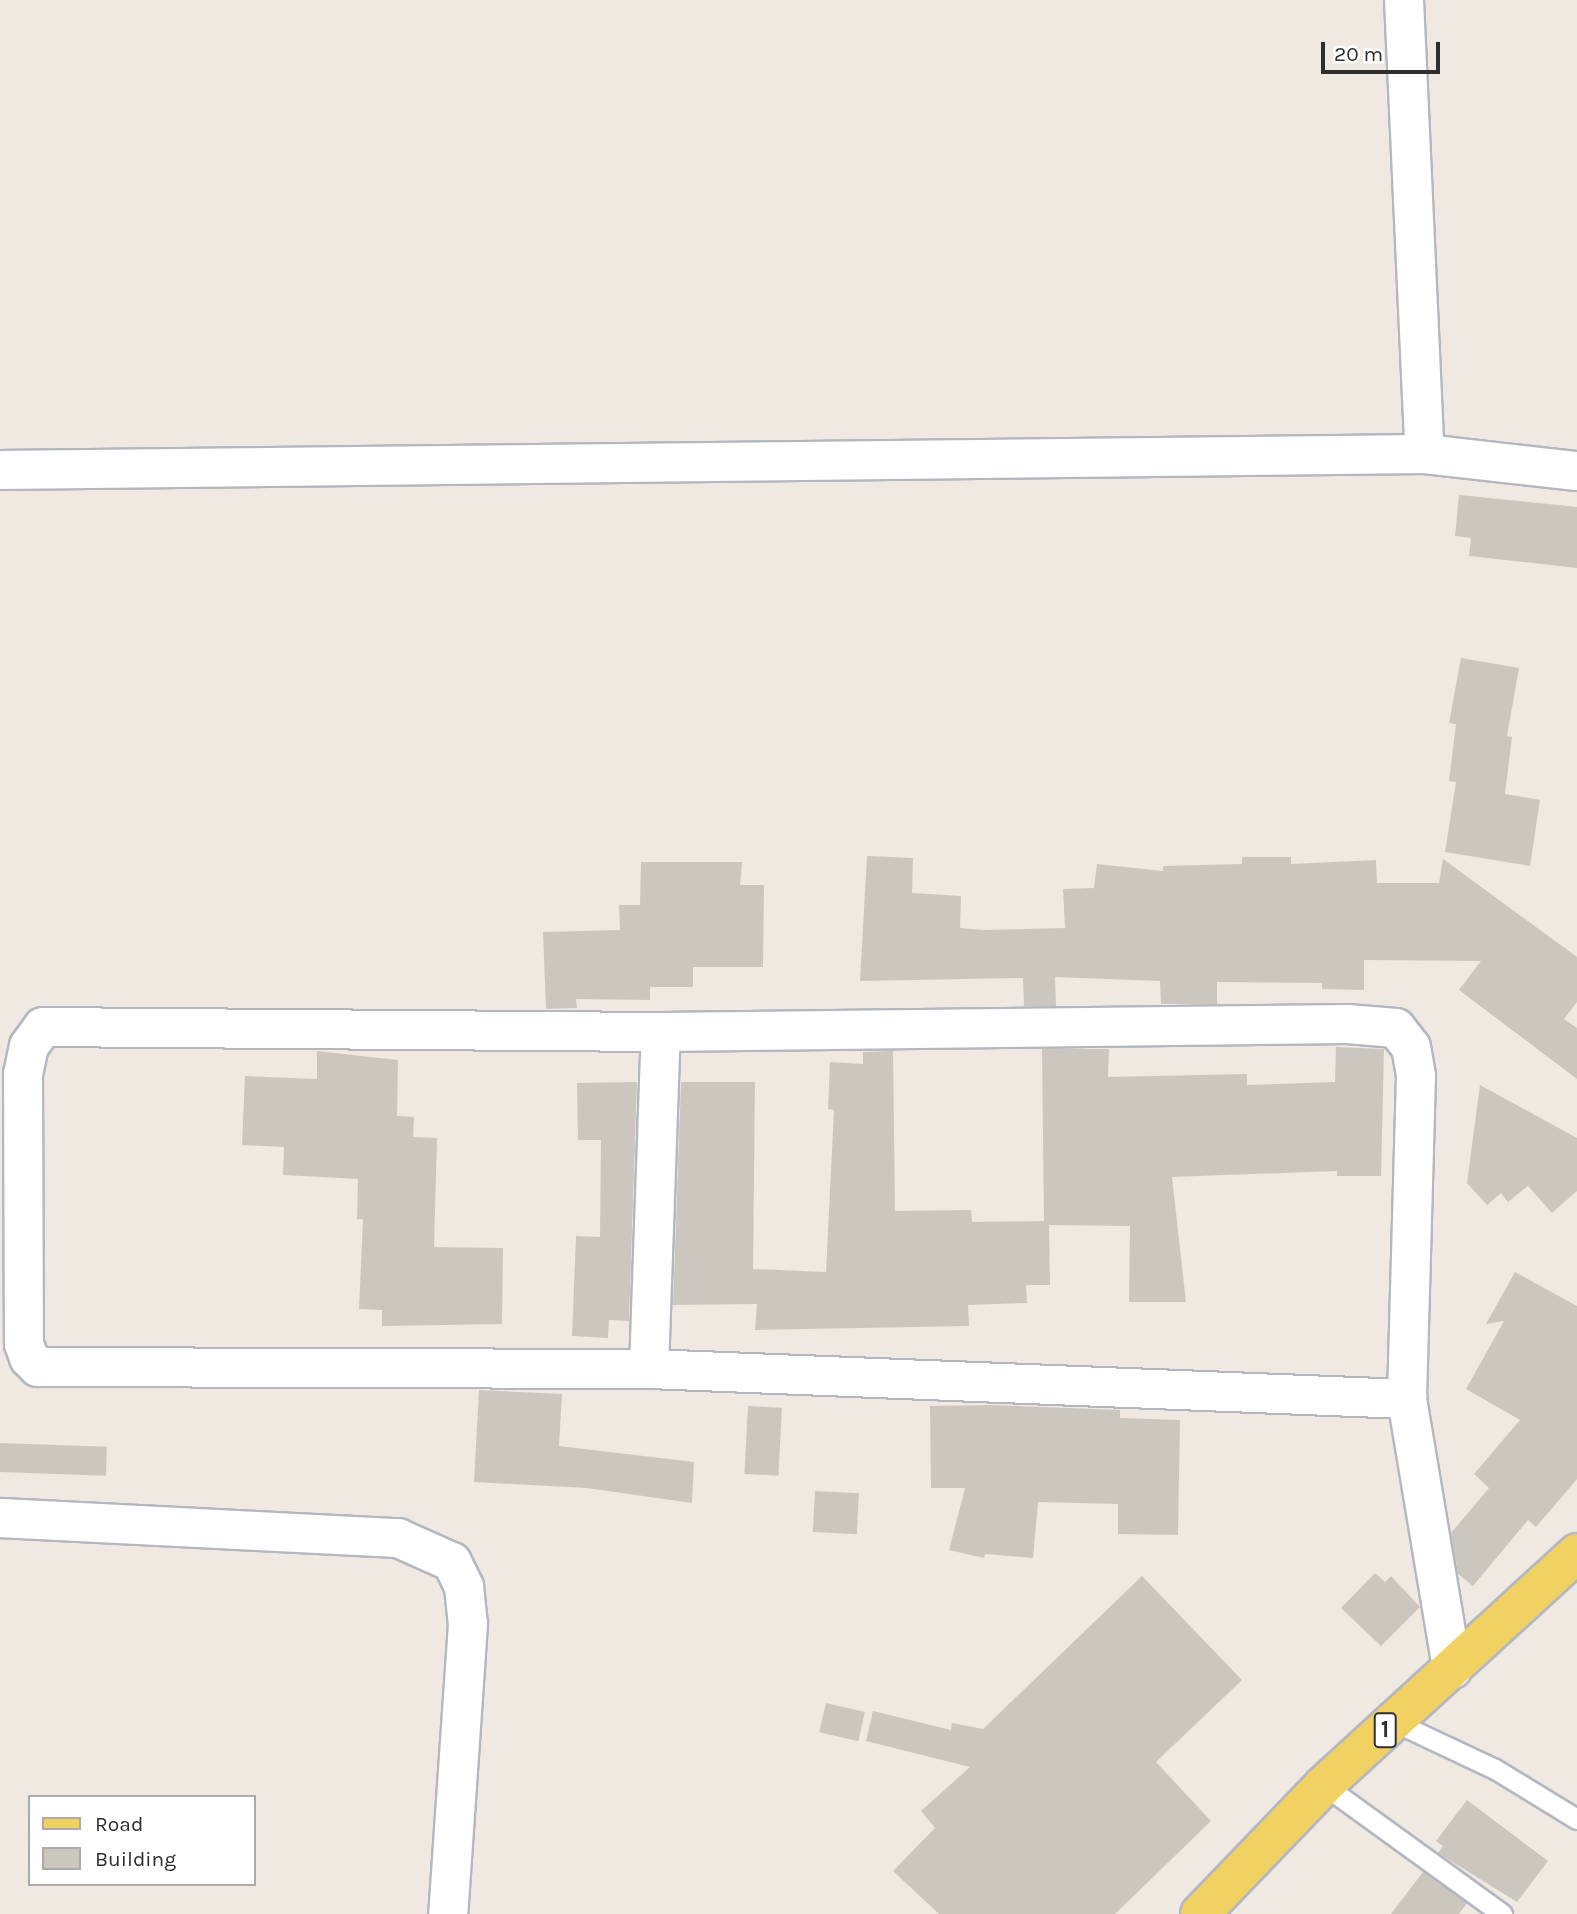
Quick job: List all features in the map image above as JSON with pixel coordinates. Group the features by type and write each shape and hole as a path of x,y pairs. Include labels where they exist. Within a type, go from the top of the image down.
{"main road":[{"name":"1","path":"1200,1914 1324,1785 1577,1553"}],"street":[{"path":"1404,0 1425,454"},
{"path":"0,470 1425,454 1577,471"},
{"path":"1407,1399 649,1369 38,1367 24,1344 23,1074 29,1046 43,1027 661,1032 1347,1024 1396,1028 1410,1046 1416,1076 1407,1399 1452,1669"},
{"path":"649,1369 661,1032"},
{"path":"0,1518 398,1538 452,1562 464,1587 468,1624 448,1914"}],"lane":[{"path":"1395,1722 1495,1769 1577,1819"},
{"path":"1324,1785 1502,1914"}],"building":[{"path":"1459,495 1577,507 1577,568 1469,556 1471,538 1455,536"},
{"path":"1461,658 1519,668 1507,736 1512,737 1505,794 1540,800 1530,866 1445,852 1456,782 1449,781 1456,724 1449,723"},
{"path":"867,856 913,858 912,893 961,896 960,928 983,930 1065,928 1063,889 1094,888 1097,864 1163,871 1163,866 1242,864 1242,857 1291,857 1291,864 1376,860 1377,883 1439,883 1443,859 1577,957 1577,1002 1564,1019 1577,1028 1577,1079 1459,990 1481,961 1364,960 1364,990 1322,989 1322,983 1217,982 1217,1004 1161,1004 1160,981 1055,977 1056,1006 1024,1006 1023,978 860,981"},
{"path":"641,862 742,862 740,885 764,885 763,967 693,967 693,987 650,987 650,1000 576,999 577,1008 546,1009 543,932 620,930 619,905 640,905"},
{"path":"1336,1047 1384,1049 1381,1176 1337,1176 1337,1171 1172,1177 1186,1302 1129,1302 1130,1226 1049,1225 1050,1285 1026,1285 1027,1303 968,1305 969,1326 755,1330 757,1304 673,1305 681,1082 755,1082 753,1269 826,1272 834,1110 828,1109 830,1062 863,1064 863,1052 893,1051 895,1211 971,1210 972,1222 1044,1221 1042,1049 1109,1049 1108,1077 1247,1074 1247,1085 1335,1082"},
{"path":"317,1051 398,1060 397,1116 414,1117 413,1137 437,1138 434,1247 503,1248 502,1324 382,1326 382,1310 359,1309 363,1219 357,1219 358,1179 283,1175 284,1147 242,1145 245,1076 317,1079"},
{"path":"637,1082 629,1321 609,1320 608,1338 572,1336 576,1236 600,1237 601,1140 578,1140 577,1083"},
{"path":"1480,1085 1577,1138 1577,1191 1552,1213 1528,1186 1508,1202 1501,1193 1487,1205 1467,1183"},
{"path":"1515,1272 1577,1306 1577,1479 1536,1527 1528,1520 1473,1586 1458,1574 1451,1533 1489,1488 1474,1474 1520,1420 1466,1389 1504,1321 1486,1324"},
{"path":"479,1390 562,1394 559,1446 694,1462 692,1503 587,1488 474,1482"},
{"path":"993,1405 1120,1410 1120,1418 1180,1420 1178,1535 1118,1534 1118,1504 1038,1502 1033,1558 985,1554 984,1558 949,1550 965,1488 931,1488 930,1406"},
{"path":"748,1406 782,1408 778,1476 744,1474"},
{"path":"0,1443 107,1447 106,1476 0,1472"},
{"path":"815,1491 859,1493 857,1534 813,1532"},
{"path":"1375,1573 1385,1582 1391,1576 1420,1607 1381,1646 1341,1608"},
{"path":"1142,1576 1242,1680 1156,1762 1211,1821 1115,1914 939,1914 893,1871 935,1828 921,1811 970,1767 866,1741 873,1711 951,1730 952,1723 983,1729"},
{"path":"826,1703 865,1712 858,1741 819,1732"},
{"path":"1467,1800 1548,1861 1517,1902 1438,1853 1443,1846 1436,1841"},
{"path":"1423,1872 1467,1903 1459,1914 1391,1914"}]}
